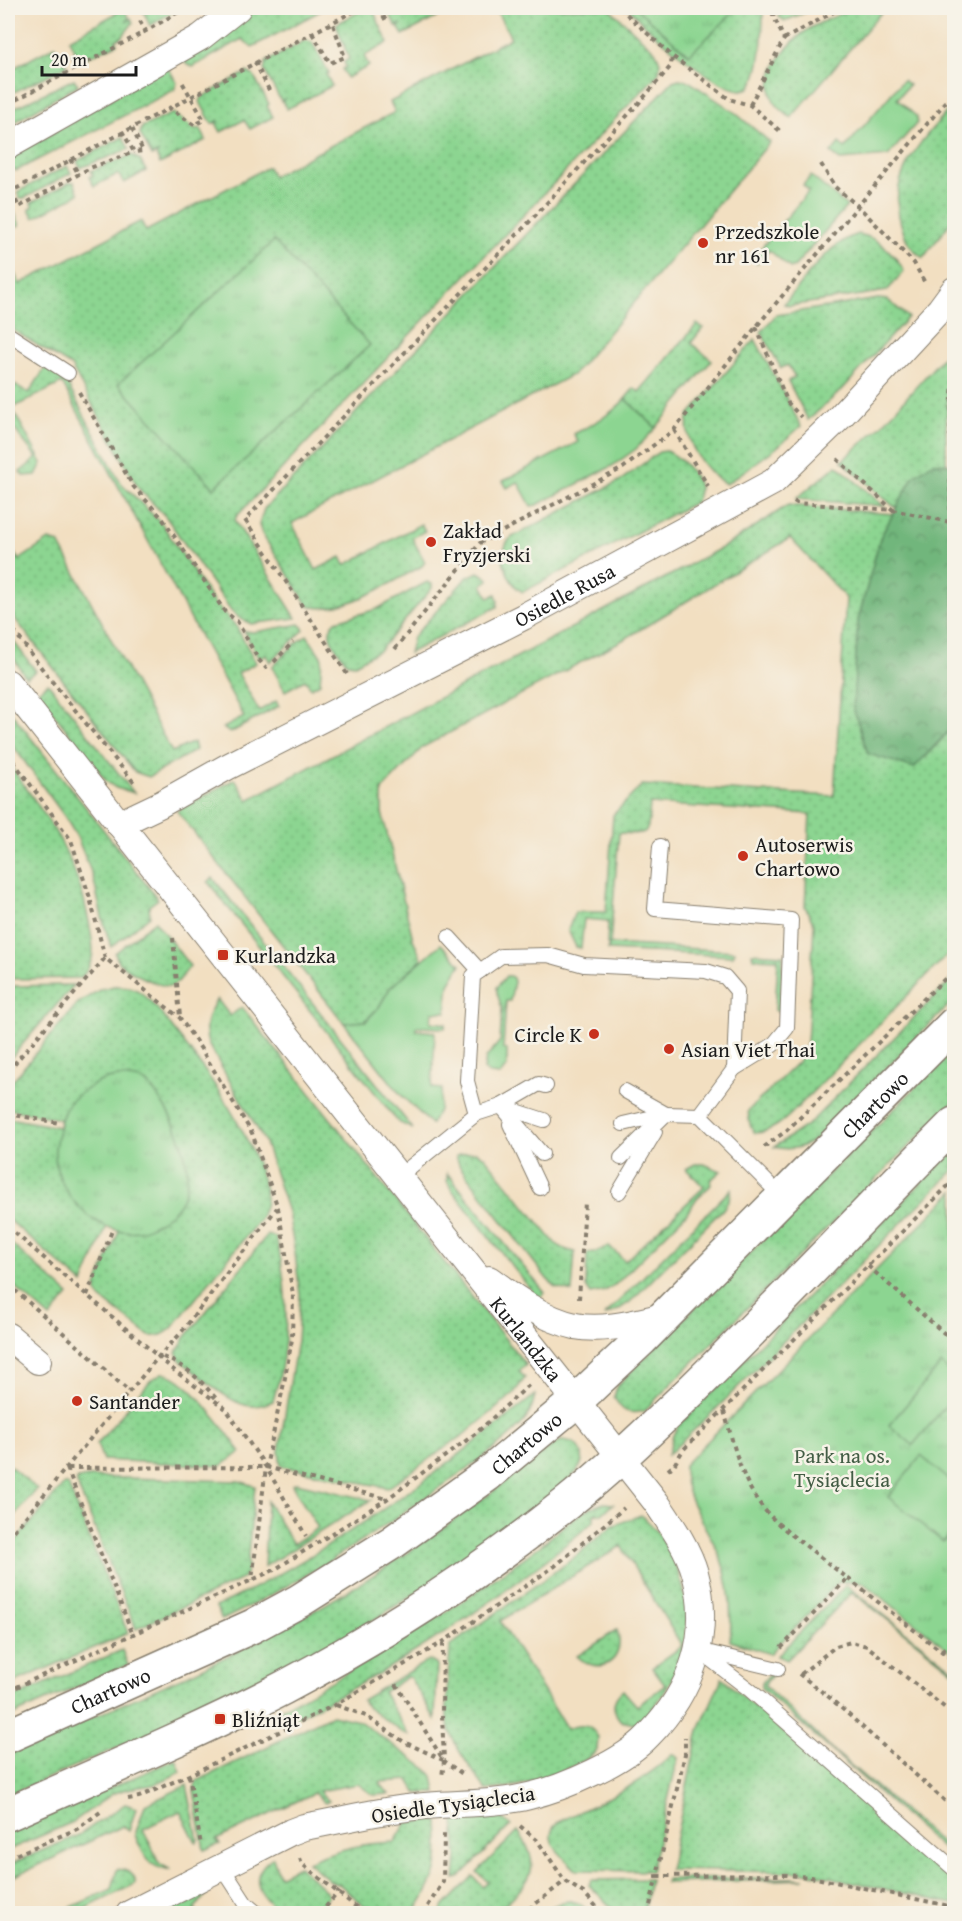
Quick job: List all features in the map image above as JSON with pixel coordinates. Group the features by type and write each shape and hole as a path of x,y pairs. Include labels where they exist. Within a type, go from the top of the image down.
{"street":[{"path":"8,146 201,37 238,8"},
{"name":"Osiedle Rusa","path":"119,824 523,617 773,482 826,431 947,300"},
{"name":"Kurlandzka","path":"8,683 621,1458"},
{"name":"Chartowo","path":"8,1736 253,1626 393,1542 488,1475 576,1401 664,1316 954,1024"},
{"path":"8,1814 156,1749 286,1686 377,1635 440,1596 496,1557 621,1458 720,1362 954,1124"},
{"path":"468,1265 512,1296 545,1315 577,1326 605,1326 664,1316"},
{"path":"8,1336 38,1361"},
{"name":"Osiedle Tysiąclecia","path":"129,1914 304,1827 407,1808 492,1803 528,1797 561,1787 619,1758 648,1737 672,1706 687,1681 698,1650 700,1596 694,1571 656,1502 621,1458"}],"lane":[{"path":"8,334 68,373"},
{"path":"660,846 655,909 791,920 787,1028 773,1045 734,1069 700,1115"},
{"path":"449,937 480,971"},
{"path":"476,1113 467,1081 473,976 501,956 548,955 584,965 706,971 725,977 737,991 734,1069"},
{"path":"398,1177 476,1113 501,1106 539,1084 546,1086"},
{"path":"625,1091 666,1114"},
{"path":"501,1106 544,1120"},
{"path":"501,1106 542,1154"},
{"path":"501,1106 540,1188"},
{"path":"623,1124 666,1114 700,1115 782,1197"},
{"path":"621,1158 666,1114"},
{"path":"619,1192 666,1114"},
{"path":"698,1650 778,1669"},
{"path":"698,1650 750,1690 954,1869"},
{"path":"212,1872 258,1914"}],"path":[{"path":"8,104 185,8"},
{"path":"9,192 131,126 360,8"},
{"path":"379,8 386,21"},
{"path":"620,8 672,56 729,99 750,105 780,130"},
{"path":"770,8 784,39"},
{"path":"750,105 784,39 841,8"},
{"path":"140,21 146,31"},
{"path":"312,33 330,63 345,57 332,22"},
{"path":"348,675 245,520 631,112 671,66 672,56"},
{"path":"70,58 76,68"},
{"path":"255,63 271,94"},
{"path":"392,652 480,543 623,468 674,430 756,327 954,92"},
{"path":"168,107 194,125 204,120 190,96"},
{"path":"8,184 9,192 19,207 90,168 143,151 131,126"},
{"path":"122,131 134,152"},
{"path":"70,159 78,175"},
{"path":"821,164 835,187 859,207 947,300"},
{"path":"773,482 797,503 893,510 952,524 950,432 954,362"},
{"path":"68,373 133,486 162,518 225,612 237,621 258,659 267,669"},
{"path":"674,430 723,509"},
{"path":"8,623 136,786 147,780"},
{"path":"274,662 293,642"},
{"path":"338,680 356,670"},
{"path":"8,754 71,840 90,898 105,957 180,1018 201,1048 252,1133 278,1208 293,1294 292,1339 266,1467 252,1580"},
{"path":"172,932 180,1018"},
{"path":"8,1071 105,957"},
{"path":"746,1160 786,1131 954,970"},
{"path":"8,1114 60,1123"},
{"path":"669,1470 674,1466 682,1450 724,1411 954,1180"},
{"path":"579,1303 585,1203"},
{"path":"8,1538 159,1356 180,1334 278,1208"},
{"path":"8,1227 175,1371 226,1409"},
{"path":"87,1295 113,1228"},
{"path":"868,1266 954,1342"},
{"path":"8,1284 130,1392"},
{"path":"159,1356 181,1364 195,1375 226,1409 266,1467 306,1536"},
{"path":"8,1691 274,1570 387,1499 475,1434 521,1392"},
{"path":"724,1411 740,1464 752,1491 764,1509 788,1532 954,1661"},
{"path":"67,1468 266,1467 387,1499"},
{"path":"67,1468 133,1635"},
{"path":"764,1666 848,1578"},
{"path":"942,1652 954,1637"},
{"path":"423,1914 443,1882 443,1642"},
{"path":"954,1715 867,1646 851,1642 836,1646 800,1675 830,1698 954,1809"},
{"path":"396,1684 444,1761"},
{"path":"335,1705 366,1716 404,1742 444,1761 471,1780 492,1803 537,1840 565,1881 585,1893 603,1914"},
{"path":"648,1914 685,1754 684,1734"},
{"path":"189,1775 201,1840 212,1872"},
{"path":"291,1832 302,1864 340,1891 365,1914"},
{"path":"657,1876 788,1875 811,1877 954,1907"},
{"path":"522,1914 565,1881"},
{"path":"320,1914 340,1891"}],"green space":[{"path":"142,8 179,8 150,26"},
{"path":"253,8 326,8 252,47 242,39 193,67 186,64 182,57"},
{"path":"366,8 373,10 388,43 364,56 369,66 347,78 342,69 346,67 344,62 349,59 336,24"},
{"path":"386,8 447,8 449,11 403,35 398,27 402,24 396,26"},
{"path":"495,8 609,8 655,51 660,62 658,74 236,517 235,521 296,618 251,624 239,618 230,609 166,517 139,489 71,366 8,327 8,261 20,284 141,221 146,231 268,167 273,176 395,112 390,102 511,38"},
{"path":"628,8 763,8 759,62 749,88 740,90 728,87 714,79 664,42"},
{"path":"636,8 731,8 734,12 689,55"},
{"path":"779,8 816,8 785,21 779,17"},
{"path":"850,8 885,8 791,118 774,101 771,80 774,69 787,49 803,33"},
{"path":"124,9 129,18 126,21 131,18 133,23 122,37 116,40 117,44 79,61 69,39"},
{"path":"306,40 312,42 329,73 326,74 332,86 287,109 282,101 286,98 281,101 264,70 266,62"},
{"path":"55,46 60,55 56,58 61,55 67,66 8,95 8,71"},
{"path":"167,66 177,83 174,90 16,171 11,168 8,159"},
{"path":"247,72 253,75 269,104 267,106 273,117 250,129 244,120 221,132 216,123 219,120 212,124 200,102 202,97"},
{"path":"74,79 78,85 8,126 8,111"},
{"path":"687,80 733,111 770,142 574,374 292,523 316,570 341,557 345,565 421,524 425,531 412,538 425,562 422,566 351,602 321,608 308,606 262,534 259,525 264,509 673,81"},
{"path":"903,80 909,85 897,99 917,117 917,123 888,156 840,160 831,153 839,143 845,148"},
{"path":"954,103 954,218 923,258 911,247 904,234 897,206 898,189 903,173 920,143"},
{"path":"173,113 196,130 200,128 206,140 160,164 156,155 159,152 152,156 140,134 142,127"},
{"path":"123,137 129,149 80,168 77,161"},
{"path":"132,155 140,160 146,171 124,183 118,174 94,186 89,177 93,175 91,171"},
{"path":"67,166 71,173 25,198 20,198 17,192"},
{"path":"811,176 847,206 795,266 790,268 769,250 757,264 752,259 809,191 803,185"},
{"path":"74,182 79,194 34,218 29,209 33,207 31,203"},
{"path":"8,198 20,225 8,232"},
{"path":"859,234 873,239 886,248 904,271 887,291 789,306 784,304 827,253 848,238"},
{"path":"274,241 370,345 214,488 118,384"},
{"path":"878,299 888,300 908,317 842,390 808,420 788,381 795,377 788,365 781,368 761,332 776,315"},
{"path":"697,324 703,328 691,343 712,360 656,428 625,399 634,388 639,392"},
{"path":"755,339 801,426 775,449 726,484 703,464 688,434 687,424 689,415"},
{"path":"950,349 946,432 947,514 902,510 892,505 842,461 882,425"},
{"path":"46,367 64,378 121,483 162,524 214,603 236,626 256,663 238,673 259,711 276,701 279,706 230,733 223,728 244,717 62,383 12,408 42,463 36,475 24,476 20,472 37,458 8,421 8,381 29,393"},
{"path":"625,399 656,428 636,449 612,466 537,505 531,506 518,482 507,488 503,481 578,442 574,434 595,423"},
{"path":"666,451 681,461 694,476 699,489 696,502 523,592 515,586 506,571 502,555 507,542 512,537 621,480 659,452"},
{"path":"933,462 954,465 954,718 948,732 914,768 868,754 853,708 858,620 880,538 913,477"},
{"path":"837,465 884,506 796,499"},
{"path":"788,505 893,514 880,538 926,757 948,732 954,718 954,948 781,1123 755,1133 750,1125 748,1111 798,1062 807,1043 814,925 805,906 810,814 650,804 648,827 643,833 619,833 610,944 735,951 733,956 608,950 608,921 584,919 581,948 576,947 568,930 575,912 606,912 613,815 642,785 834,796 846,598 790,538 628,637 423,747 382,790 382,813 413,939 422,959 390,988 379,1007 365,1021 344,1023 177,811 235,779 248,800 727,545"},
{"path":"49,540 59,543 172,752 194,742 196,750 149,777 135,772 8,610 8,545 19,560"},
{"path":"478,572 489,580 482,585 489,598 496,594 497,607 409,653 413,637 467,577"},
{"path":"427,582 432,584 432,588 380,650 355,664 347,663 330,637 330,631 336,621 377,609"},
{"path":"300,624 304,630 270,662 266,655 259,659 244,631 254,632"},
{"path":"8,634 36,671 26,678 8,649"},
{"path":"307,635 322,658 320,683 311,688 305,680 285,691 272,667"},
{"path":"48,683 134,793 116,788 107,782 37,692"},
{"path":"9,710 158,899 149,906 150,916 111,947 93,877 77,837 8,739"},
{"path":"8,763 58,837 76,876 93,945 90,964 81,978 8,979"},
{"path":"213,878 413,1129 398,1122 208,882"},
{"path":"155,921 190,966 172,986 152,982 136,974 119,962 115,953"},
{"path":"441,944 461,964 449,984 446,1012 432,1012 431,1022 446,1024 445,1028 416,1027 416,1030 435,1032 432,1088 442,1089 439,1110 431,1124 400,1094 344,1023 366,1021 379,1007 390,988"},
{"path":"752,953 783,955 780,1011 778,1012 775,1010 778,959 753,958"},
{"path":"506,976 513,978 514,982 510,1001 506,1001 503,1049 507,1050 507,1066 500,1075 489,1074 484,1069 486,1058 500,1041 502,1009 497,987"},
{"path":"954,977 954,1000 815,1140 795,1148 774,1147 809,1124"},
{"path":"74,985 8,1061 8,986"},
{"path":"114,986 134,989 149,1000 202,1066 230,1109 253,1153 266,1197 260,1219 172,1328 156,1336 149,1336 98,1296 96,1287 119,1231 107,1226 83,1284 8,1219 8,1118 59,1127 60,1119 8,1109 8,1086 78,1003 101,989"},
{"path":"217,999 230,1016 242,1007 526,1365 519,1371 525,1378 504,1402 470,1430 388,1488 281,1466 279,1451 297,1340 300,1295 295,1253 288,1212 264,1140 208,1044 207,1021"},
{"path":"954,1049 954,1101 644,1411 634,1413 623,1409 614,1397 617,1386"},
{"path":"120,1077 143,1081 161,1101 181,1142 187,1174 186,1189 180,1202 170,1214 159,1222 138,1231 123,1231 108,1227 82,1210 63,1185 57,1171 55,1156 60,1123 69,1103 77,1095 96,1084 110,1078"},
{"path":"954,1150 954,1170 668,1455 678,1426"},
{"path":"476,1152 485,1157 555,1243 575,1252 572,1292 555,1287 547,1279 460,1167 456,1156"},
{"path":"695,1164 704,1164 721,1171 712,1179 710,1186 697,1198 687,1213 616,1284 605,1291 591,1294 586,1287 587,1253 609,1246 625,1261 704,1187 686,1169"},
{"path":"447,1173 545,1293 538,1299 452,1190 447,1181"},
{"path":"731,1189 729,1200 723,1209 630,1302 604,1316"},
{"name":"Park na os. Tysiąclecia","path":"954,1191 954,1654 862,1582 839,1582 770,1654 730,1641 731,1620 727,1579 716,1547 687,1490 684,1465"},
{"path":"267,1235 276,1237 280,1257 285,1299 285,1340 279,1381 273,1401 252,1406 237,1402 221,1393 182,1362 177,1352 185,1338"},
{"path":"8,1241 69,1295 50,1318 8,1281"},
{"path":"941,1364 954,1376 954,1396 913,1445 889,1425"},
{"path":"162,1373 172,1376 194,1393 241,1452 221,1466 103,1460 97,1444 150,1381"},
{"path":"535,1395 525,1421 503,1442 469,1468 331,1560 222,1620 216,1607 300,1562 382,1510 460,1454"},
{"path":"563,1440 575,1444 582,1456 577,1471 571,1478 479,1549 413,1595 311,1656 243,1691 8,1795 8,1754 211,1664 313,1611 419,1545 552,1445"},
{"path":"921,1456 954,1484 954,1529 943,1542 888,1497"},
{"path":"10,1466 37,1489 8,1524 8,1470"},
{"path":"88,1477 239,1481 255,1486 244,1578 136,1629 76,1482 78,1479"},
{"path":"296,1483 371,1500 264,1567 267,1501 293,1544 318,1528 292,1485"},
{"path":"64,1484 68,1485 128,1633 8,1685 8,1550"},
{"path":"604,1503 613,1504 602,1514 596,1513 594,1521 520,1580 443,1634 351,1689 285,1723 278,1711 428,1623 501,1575 578,1515"},
{"path":"641,1515 656,1530 670,1553 681,1582 686,1604 687,1625 684,1646 678,1666 668,1685 641,1722 634,1724 621,1721 618,1717 614,1705 619,1693 623,1690 637,1706 665,1685 652,1668 682,1646 621,1546 500,1621 567,1729 584,1726 592,1729 598,1737 597,1750 584,1760 549,1776 529,1783 486,1790 462,1755 449,1726 447,1699 450,1646 571,1560 612,1526"},
{"path":"846,1585 954,1672 852,1592 787,1660 777,1656"},
{"path":"617,1630 618,1650 609,1663 594,1665 577,1656"},
{"path":"122,1650 128,1665 8,1717 8,1700"},
{"path":"429,1660 437,1665 435,1719 409,1676 383,1692 409,1735 368,1708 362,1700"},
{"path":"770,1674 773,1674 764,1685 833,1750 954,1854 954,1859 761,1688 761,1684"},
{"path":"722,1678 954,1882 954,1904 806,1872 669,1870 699,1730"},
{"path":"332,1715 359,1721 428,1770 433,1776 436,1793 417,1793 409,1780 379,1782 389,1794 373,1795 358,1784 319,1791 329,1801 325,1803 314,1793 216,1840 220,1844 204,1850 194,1790 197,1781"},
{"path":"673,1754 678,1758 651,1871 576,1870 555,1848 552,1841 551,1835 558,1822 633,1784"},
{"path":"176,1759 181,1772 153,1785 126,1789 112,1794 73,1822 8,1850 8,1832"},
{"path":"187,1785 198,1840 196,1842 180,1811 143,1829 160,1864 169,1869 162,1869 147,1859 135,1835 145,1805"},
{"path":"125,1804 136,1808 129,1831 123,1826 8,1879 8,1865 79,1835"},
{"path":"501,1818 511,1825 459,1878 455,1879 457,1857 454,1820"},
{"path":"438,1821 439,1849 436,1870 428,1890 414,1913 373,1913 339,1884 333,1883 308,1862 350,1847 395,1842 407,1822"},
{"path":"518,1831 527,1845 532,1867 529,1877 516,1894 496,1913 441,1913 444,1906 473,1876 483,1887 488,1882 477,1872"},
{"path":"273,1857 279,1876 299,1866 327,1892 328,1896 314,1913 280,1913 267,1900 258,1886 258,1879 264,1864"},
{"path":"117,1869 130,1873 134,1877 135,1884 76,1913 58,1913 112,1889"},
{"path":"650,1879 644,1913 617,1913 589,1885 591,1880"},
{"path":"667,1879 805,1879 666,1883"},
{"path":"209,1891 194,1909 199,1913 159,1913"},
{"path":"562,1902 578,1903 591,1913 539,1913"}],"place":[{"name":"Przedszkole nr 161","path":"703,243"},
{"name":"Zakład Fryzjerski","path":"431,542"},
{"name":"Autoserwis Chartowo","path":"743,856"},
{"name":"Kurlandzka","path":"223,955"},
{"name":"Circle K","path":"594,1034"},
{"name":"Asian Viet Thai","path":"669,1049"},
{"name":"Santander","path":"77,1401"},
{"name":"Bliźniąt","path":"220,1719"}]}
